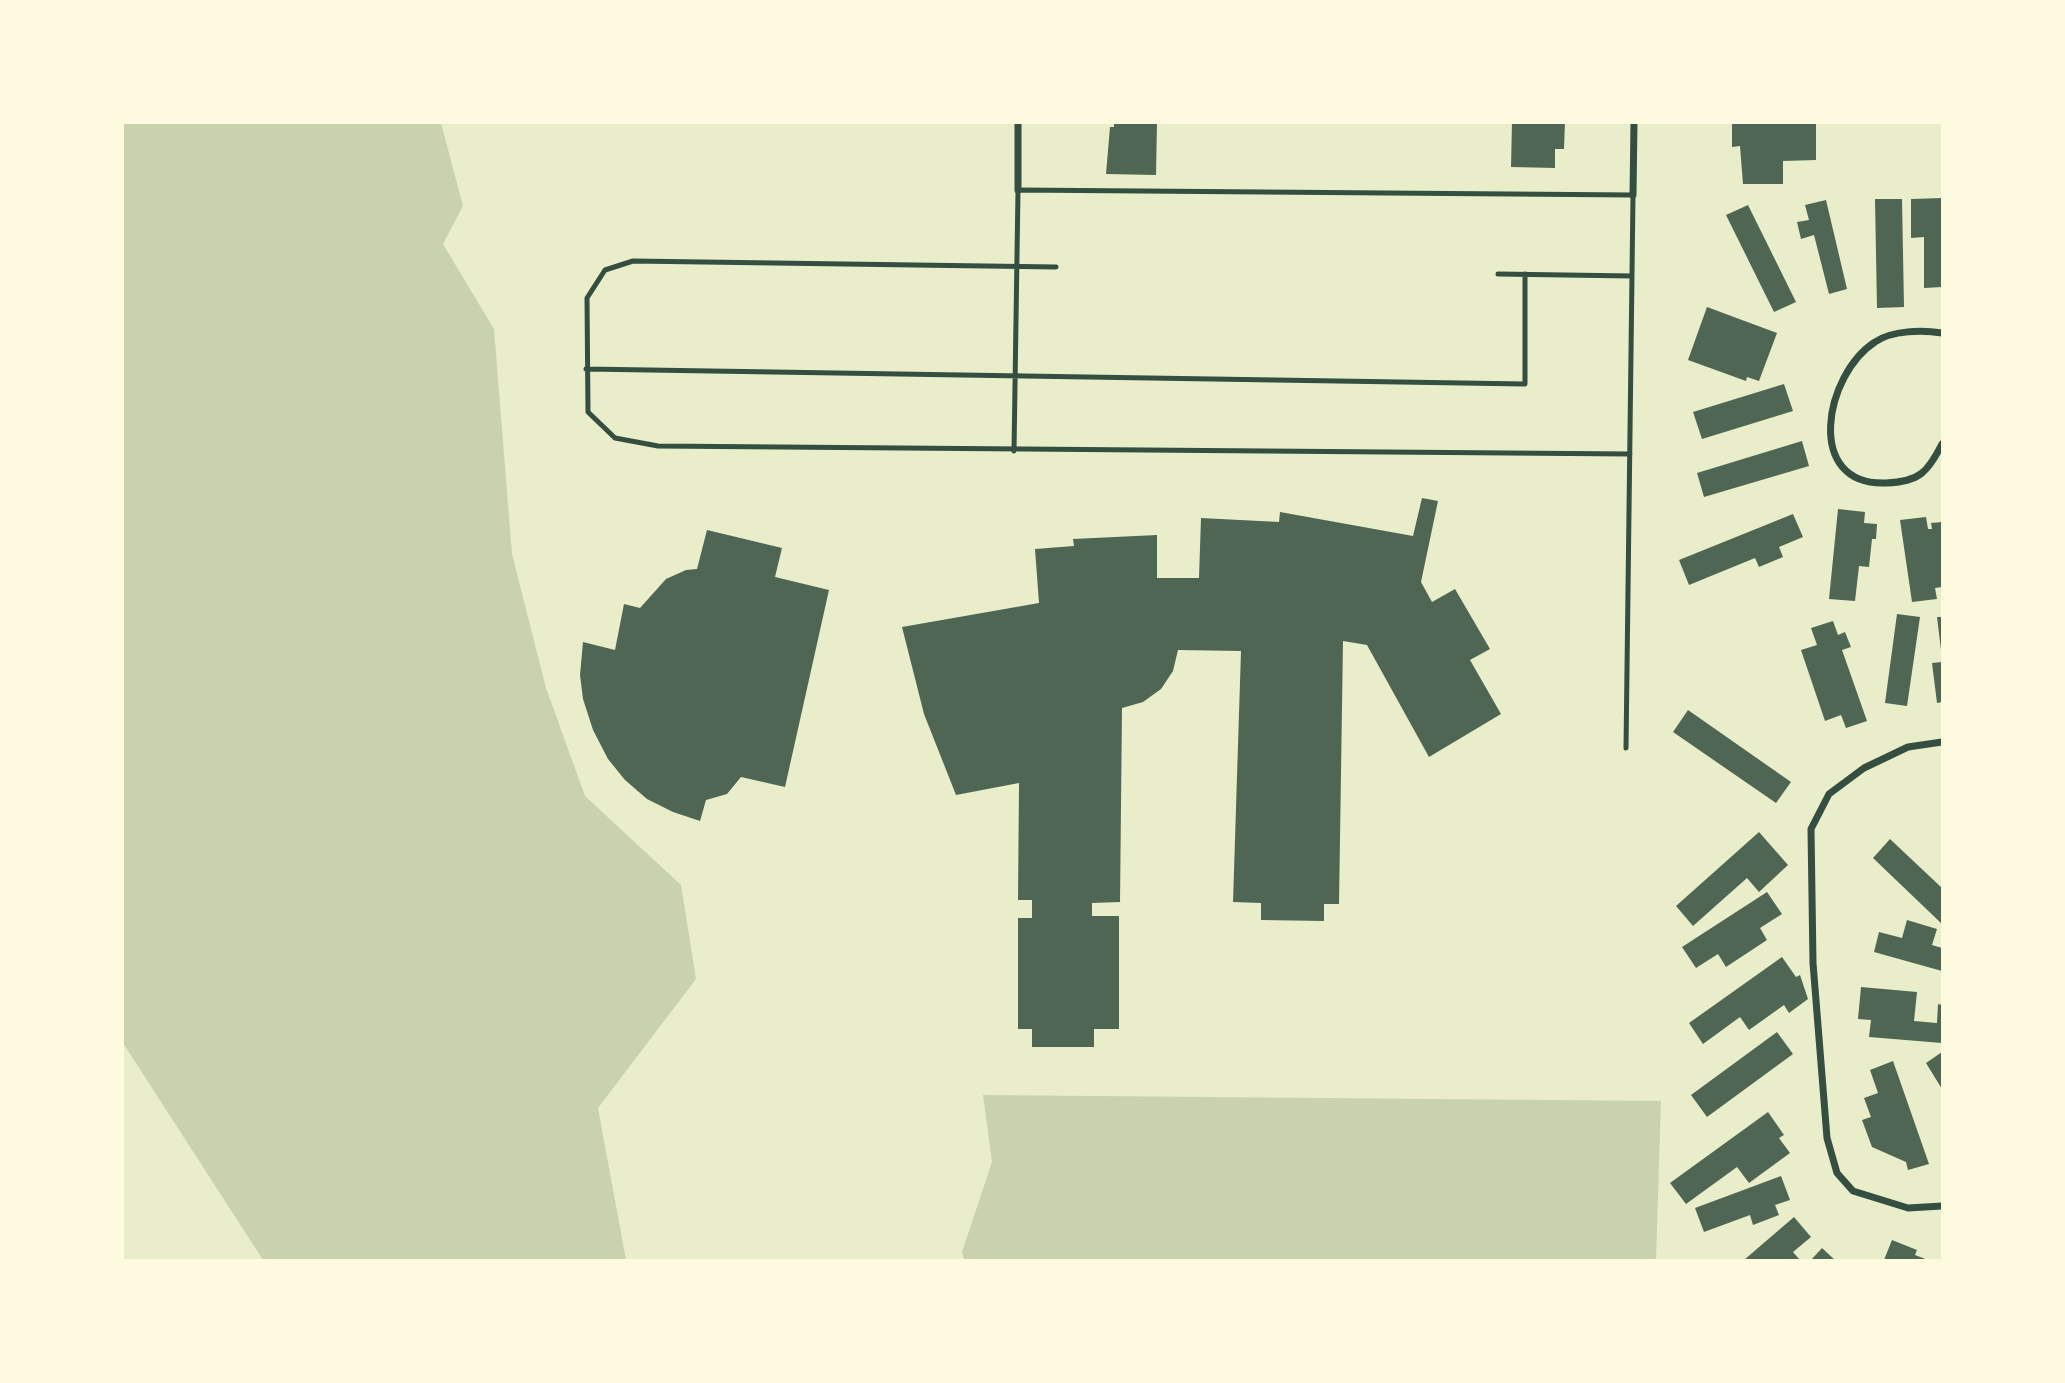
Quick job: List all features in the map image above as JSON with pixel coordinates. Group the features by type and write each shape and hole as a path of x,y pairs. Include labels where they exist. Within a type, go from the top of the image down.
{"street":[{"path":"1018,122 1018,190"},
{"path":"1633,195 1634,122"},
{"path":"1942,333 1930,331 1877,340 1856,358 1832,404 1835,459 1849,475 1871,484 1905,482 1929,470 1942,444"},
{"path":"1942,742 1908,747 1864,768 1829,794 1811,829 1813,964 1827,1138 1837,1173 1853,1191 1908,1208 1942,1206"}],"lane":[{"path":"1013,450 1018,190 1633,195 1626,748"},
{"path":"1056,267 633,261 605,270 587,299 588,412 615,439 659,446 1630,454"},
{"path":"1498,274 1632,276"},
{"path":"586,369 1525,384 1525,274"}],"green space":[{"path":"123,122 441,123 463,206 443,244 494,329 512,554 546,688 585,796 681,885 696,979 598,1108 626,1260 263,1260 123,1043"},
{"path":"983,1095 1661,1101 1656,1260 964,1260 962,1252 992,1162"}],"building":[{"path":"1114,122 1157,122 1156,175 1106,174 1110,127 1114,127"},
{"path":"1512,122 1565,122 1564,149 1555,149 1555,168 1511,167"},
{"path":"1732,122 1816,122 1816,160 1783,161 1783,184 1743,184 1740,146 1732,147"},
{"path":"1942,198 1942,287 1924,288 1924,237 1911,238 1911,199"},
{"path":"1875,199 1902,199 1904,307 1877,308"},
{"path":"1826,200 1847,289 1829,294 1814,235 1801,239 1797,222 1809,220 1805,205"},
{"path":"1748,205 1796,302 1774,312 1726,215"},
{"path":"1707,307 1777,333 1759,381 1747,377 1746,381 1688,360"},
{"path":"1784,384 1793,411 1702,439 1693,412"},
{"path":"1802,441 1809,466 1704,497 1697,473"},
{"path":"1422,498 1438,501 1421,582 1432,602 1455,589 1490,649 1470,660 1501,714 1429,757 1367,645 1343,641 1339,904 1324,904 1324,921 1261,920 1261,903 1233,902 1241,651 1178,650 1173,671 1161,689 1143,702 1122,708 1120,902 1092,903 1092,916 1119,916 1119,1029 1094,1029 1094,1047 1032,1047 1032,1029 1018,1029 1018,918 1032,918 1032,900 1018,900 1019,783 956,795 924,714 902,627 1039,603 1035,549 1074,546 1073,539 1157,535 1157,578 1199,578 1201,518 1279,522 1280,512 1413,536"},
{"path":"1838,509 1865,512 1864,523 1877,524 1876,539 1872,539 1869,567 1859,566 1855,601 1829,599"},
{"path":"1793,514 1803,537 1779,547 1783,557 1759,567 1755,558 1689,585 1679,560"},
{"path":"1926,517 1928,529 1932,529 1931,523 1942,522 1942,587 1935,588 1937,599 1912,602 1900,520"},
{"path":"707,530 782,548 775,577 829,590 785,787 741,777 727,794 706,800 700,821 647,799 625,780 608,759 593,730 583,699 580,675 583,642 615,650 624,604 640,608 666,579 686,570 697,569"},
{"path":"1897,614 1920,617 1907,706 1885,703"},
{"path":"1937,617 1942,617 1942,650 1941,650"},
{"path":"1833,621 1838,635 1845,632 1851,647 1842,650 1867,721 1846,728 1841,715 1825,721 1801,650 1817,645 1811,628"},
{"path":"1942,662 1942,702 1937,703 1932,663"},
{"path":"1688,710 1791,782 1776,803 1673,732"},
{"path":"1759,832 1788,865 1759,892 1747,878 1693,926 1676,906"},
{"path":"1890,839 1942,888 1942,924 1873,858"},
{"path":"1767,892 1782,914 1760,928 1767,940 1726,967 1718,954 1696,968 1682,947"},
{"path":"1907,920 1937,929 1932,945 1942,948 1942,971 1874,952 1879,932 1902,938"},
{"path":"1782,957 1796,977 1800,975 1808,999 1789,1013 1784,1005 1749,1030 1740,1017 1703,1044 1689,1023"},
{"path":"1861,987 1917,992 1914,1021 1937,1023 1938,1004 1942,1005 1942,1043 1869,1037 1871,1020 1858,1019"},
{"path":"1777,1032 1793,1054 1707,1117 1691,1095"},
{"path":"1942,1052 1942,1089 1926,1063"},
{"path":"1893,1061 1929,1164 1908,1170 1906,1162 1872,1147 1862,1120 1871,1117 1864,1098 1878,1093 1870,1070"},
{"path":"1768,1112 1784,1135 1779,1138 1790,1153 1749,1183 1737,1167 1686,1204 1670,1183"},
{"path":"1781,1176 1790,1200 1775,1205 1779,1215 1753,1225 1750,1215 1704,1232 1695,1208"},
{"path":"1794,1217 1811,1237 1793,1252 1800,1260 1744,1260"},
{"path":"1892,1240 1917,1250 1915,1255 1928,1260 1884,1260"},
{"path":"1822,1248 1835,1260 1811,1260"}]}
